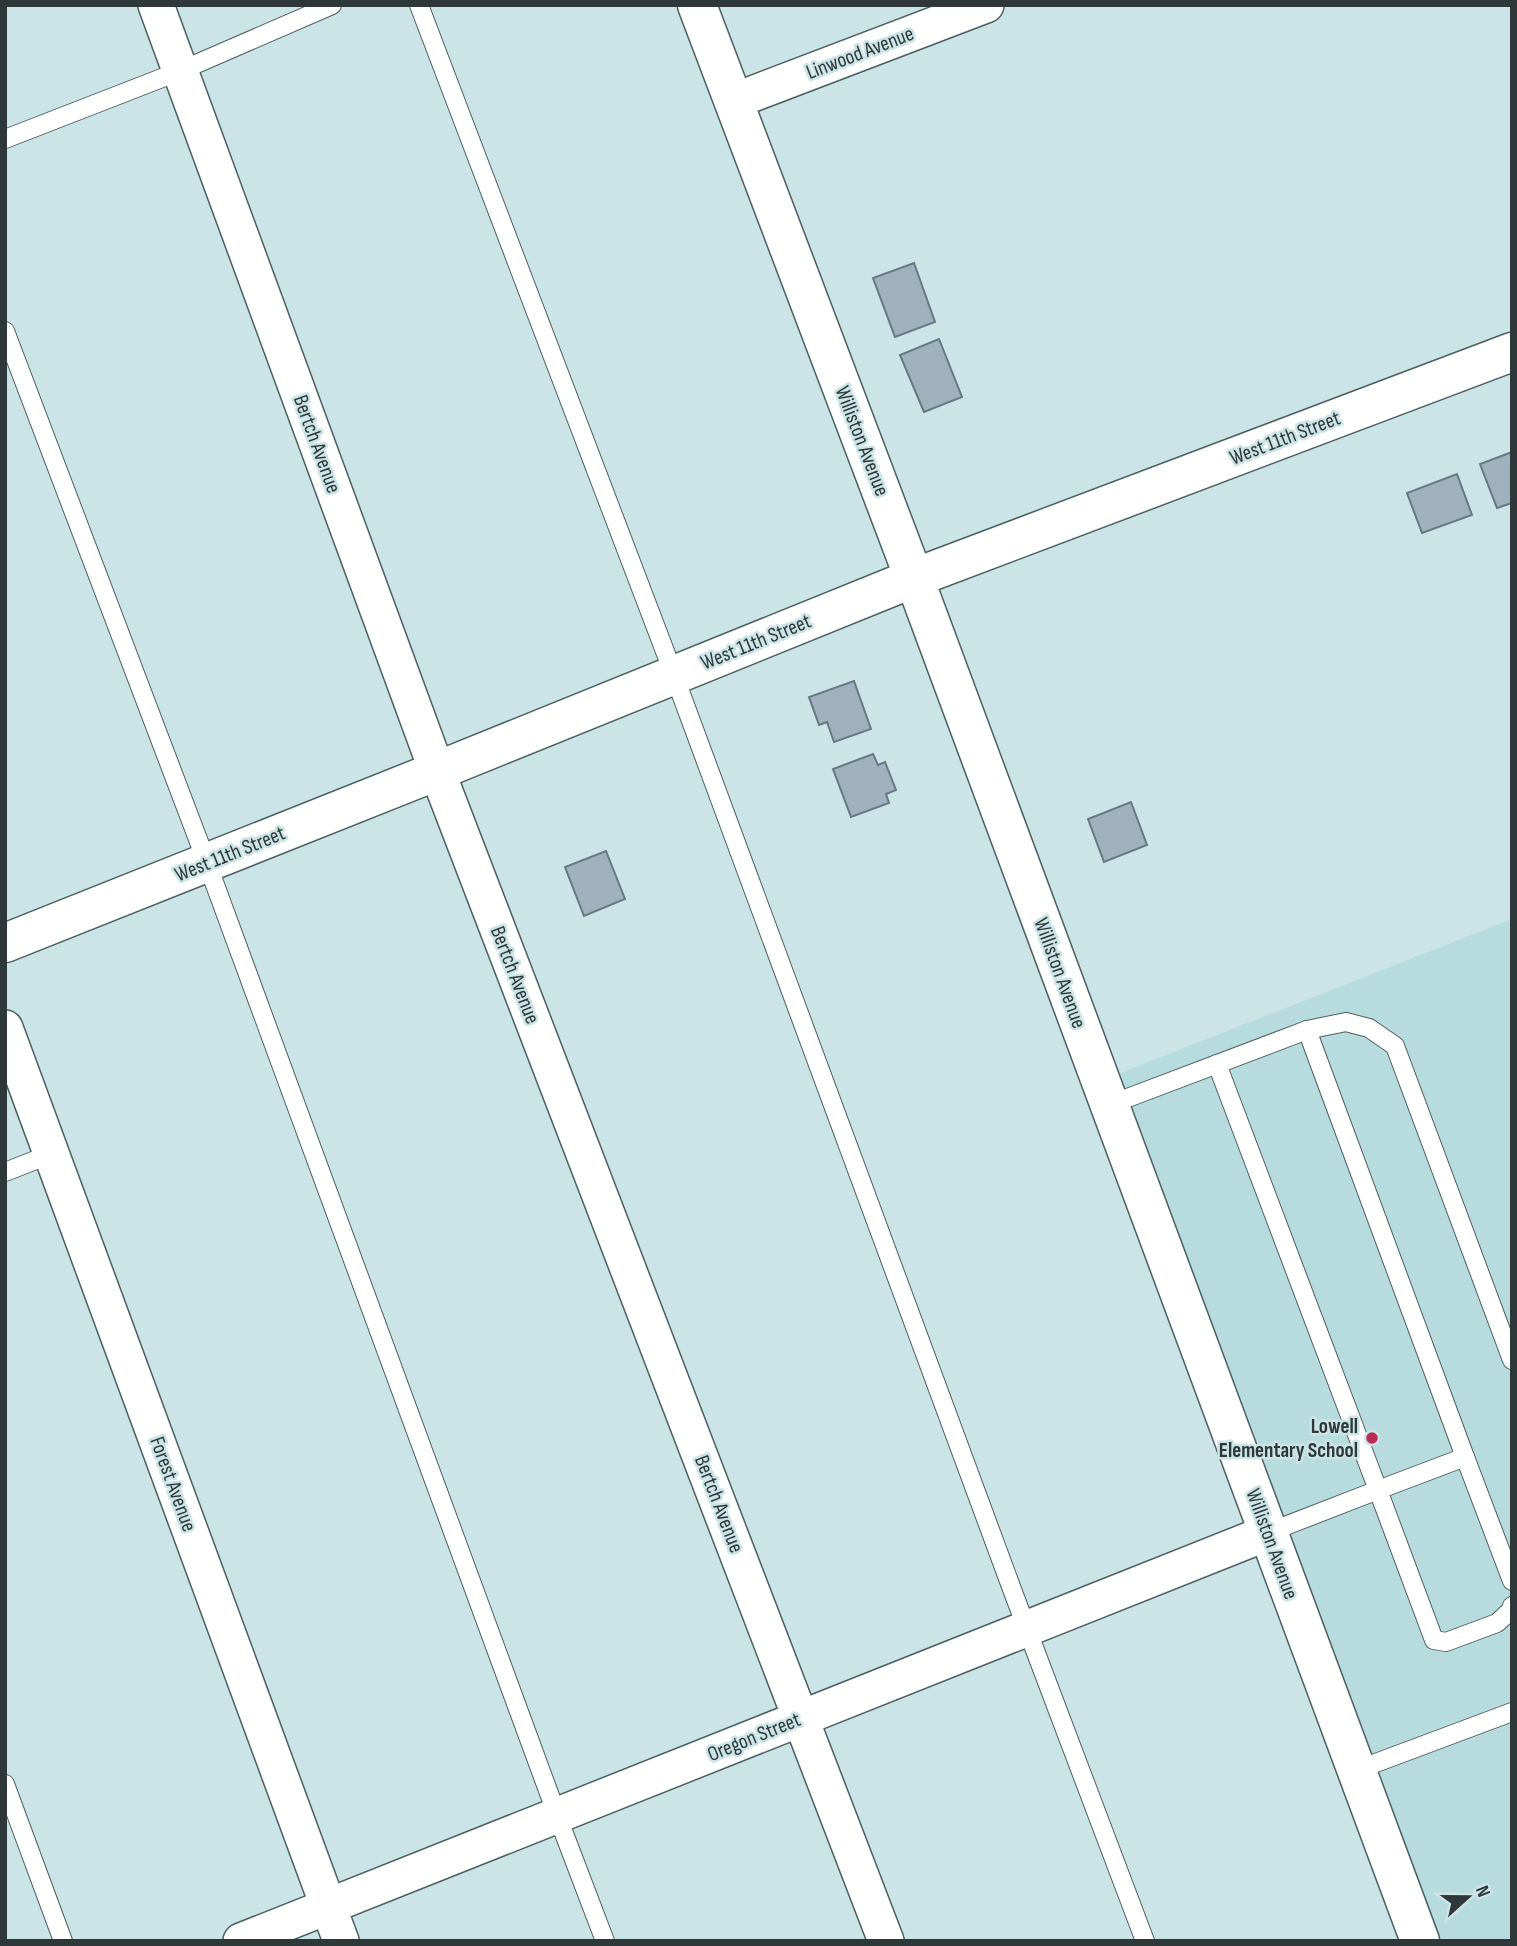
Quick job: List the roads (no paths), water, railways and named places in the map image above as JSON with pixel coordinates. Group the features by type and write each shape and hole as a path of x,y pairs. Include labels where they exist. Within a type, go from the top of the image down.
{"main road":[{"name":"Williston Avenue","path":"697,5 914,578 1420,1941"},
{"name":"West 11th Street","path":"5,943 914,578 1512,352"}],"street":[{"name":"Bertch Avenue","path":"156,5 437,771 886,1941"},
{"name":"Linwood Avenue","path":"734,101 986,5"},
{"name":"Forest Avenue","path":"5,1028 341,1941"},
{"name":"Oregon Street","path":"242,1941 1267,1532"}],"lane":[{"path":"5,139 180,71 332,5"},
{"path":"419,5 674,675 1145,1941"},
{"path":"5,331 207,863 605,1941"},
{"path":"1109,1105 1307,1030 1346,1022 1369,1028 1395,1046 1512,1360"},
{"path":"1307,1030 1512,1581"},
{"path":"1217,1065 1434,1640 1446,1642 1497,1623 1512,1606"},
{"path":"5,1172 51,1154"},
{"path":"1267,1532 1465,1457"},
{"path":"1357,1770 1512,1712"},
{"path":"5,1784 63,1941"}],"place":[{"name":"Lowell Elementary School","path":"1372,1438"}]}
